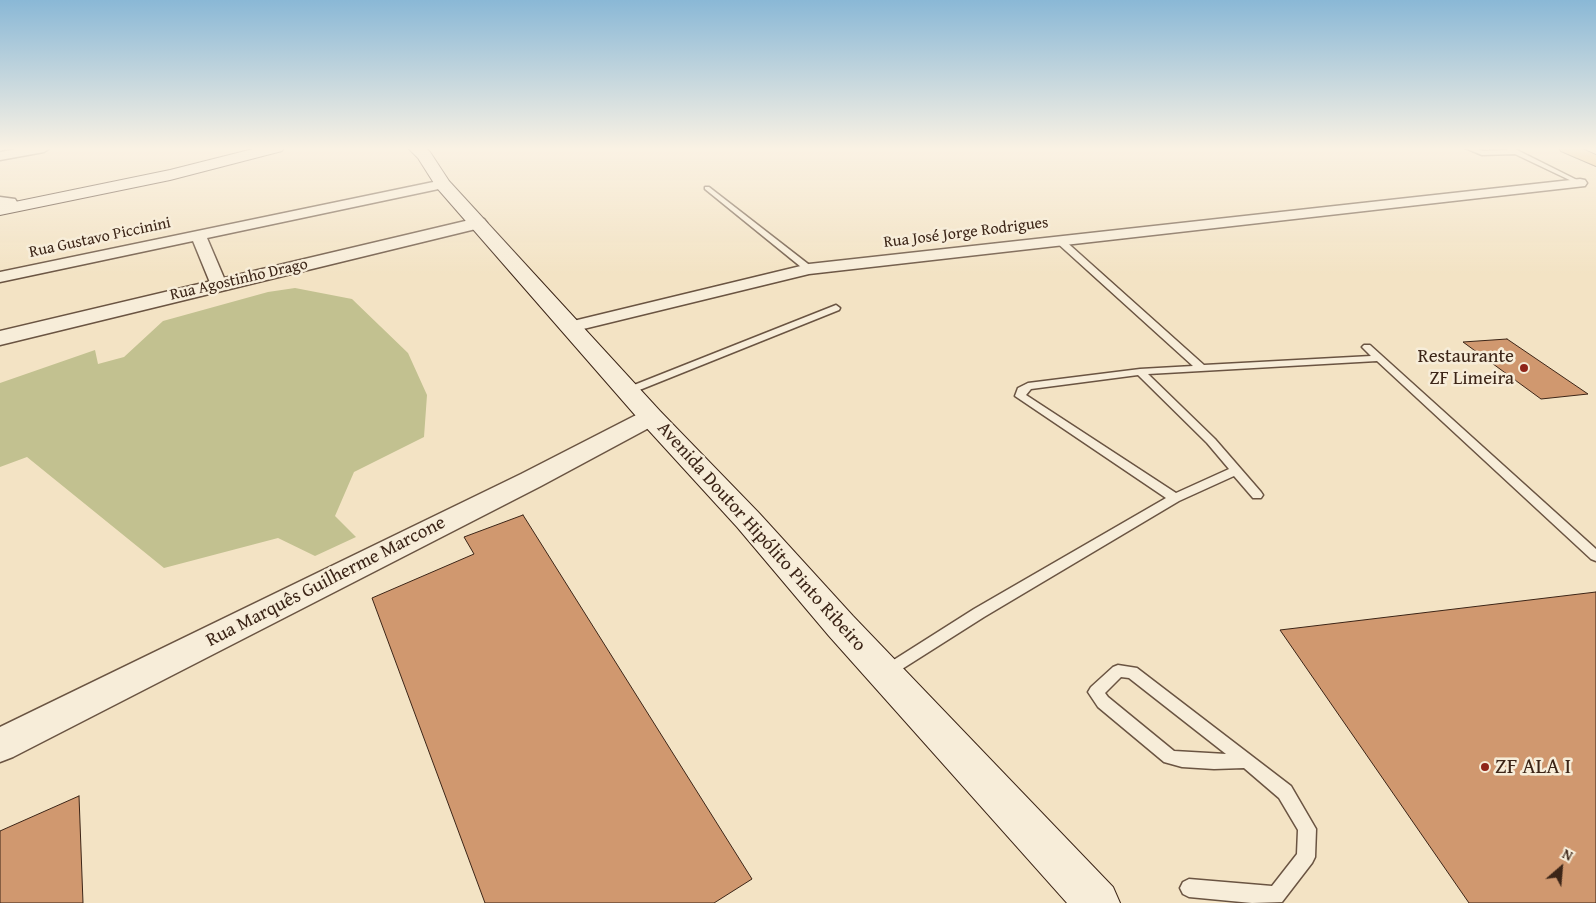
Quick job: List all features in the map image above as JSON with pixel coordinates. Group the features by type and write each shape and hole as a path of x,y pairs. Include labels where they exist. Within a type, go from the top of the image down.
{"main road":[{"path":"3,204 69,190"},
{"path":"3,204 84,190"},
{"name":"Avenida Doutor Hipólito Pinto Ribeiro","path":"450,190 651,417 748,520 885,673 1097,903"}],"street":[{"name":"Rua Gustavo Piccinini","path":"0,278 198,235 349,190"},
{"name":"Rua José Jorge Rodrigues","path":"571,328 809,269 1515,190"},
{"name":"Rua Agostinho Drago","path":"0,338 478,223"},
{"path":"198,235 219,285"},
{"name":"Rua Marquês Guilherme Marcone","path":"0,746 531,480 651,417"}],"lane":[{"path":"710,190 809,269"},
{"path":"1058,240 1202,368"},
{"path":"628,391 836,308"},
{"path":"1367,347 1596,556"},
{"path":"1175,498 1020,396 1022,390 1028,386 1140,372 1379,358"},
{"path":"1140,372 1204,434 1257,495"},
{"path":"885,673 979,613 1175,498 1237,470"},
{"path":"1189,888 1276,896 1306,857 1307,829 1285,792 1247,761 1132,672 1118,671 1096,692 1103,702 1170,757 1182,760 1214,762 1247,761"}],"shaded area":[{"path":"295,288 352,299 408,353 427,395 424,437 354,472 335,516 356,537 315,556 278,538 164,568 27,457 0,467 0,383 95,350 98,364 124,357 163,321 268,292"}],"building":[{"name":"Restaurante ZF Limeira","path":"1507,339 1588,394 1541,399 1463,342"},
{"path":"523,515 752,879 714,903 485,903 372,598 474,554 464,537"},
{"name":"ZF ALA I","path":"1596,592 1596,903 1469,903 1280,630"},
{"path":"79,796 83,903 0,903 0,831"}],"place":[{"name":"Restaurante ZF Limeira","path":"1524,368"},
{"name":"ZF ALA I","path":"1485,767"}]}
